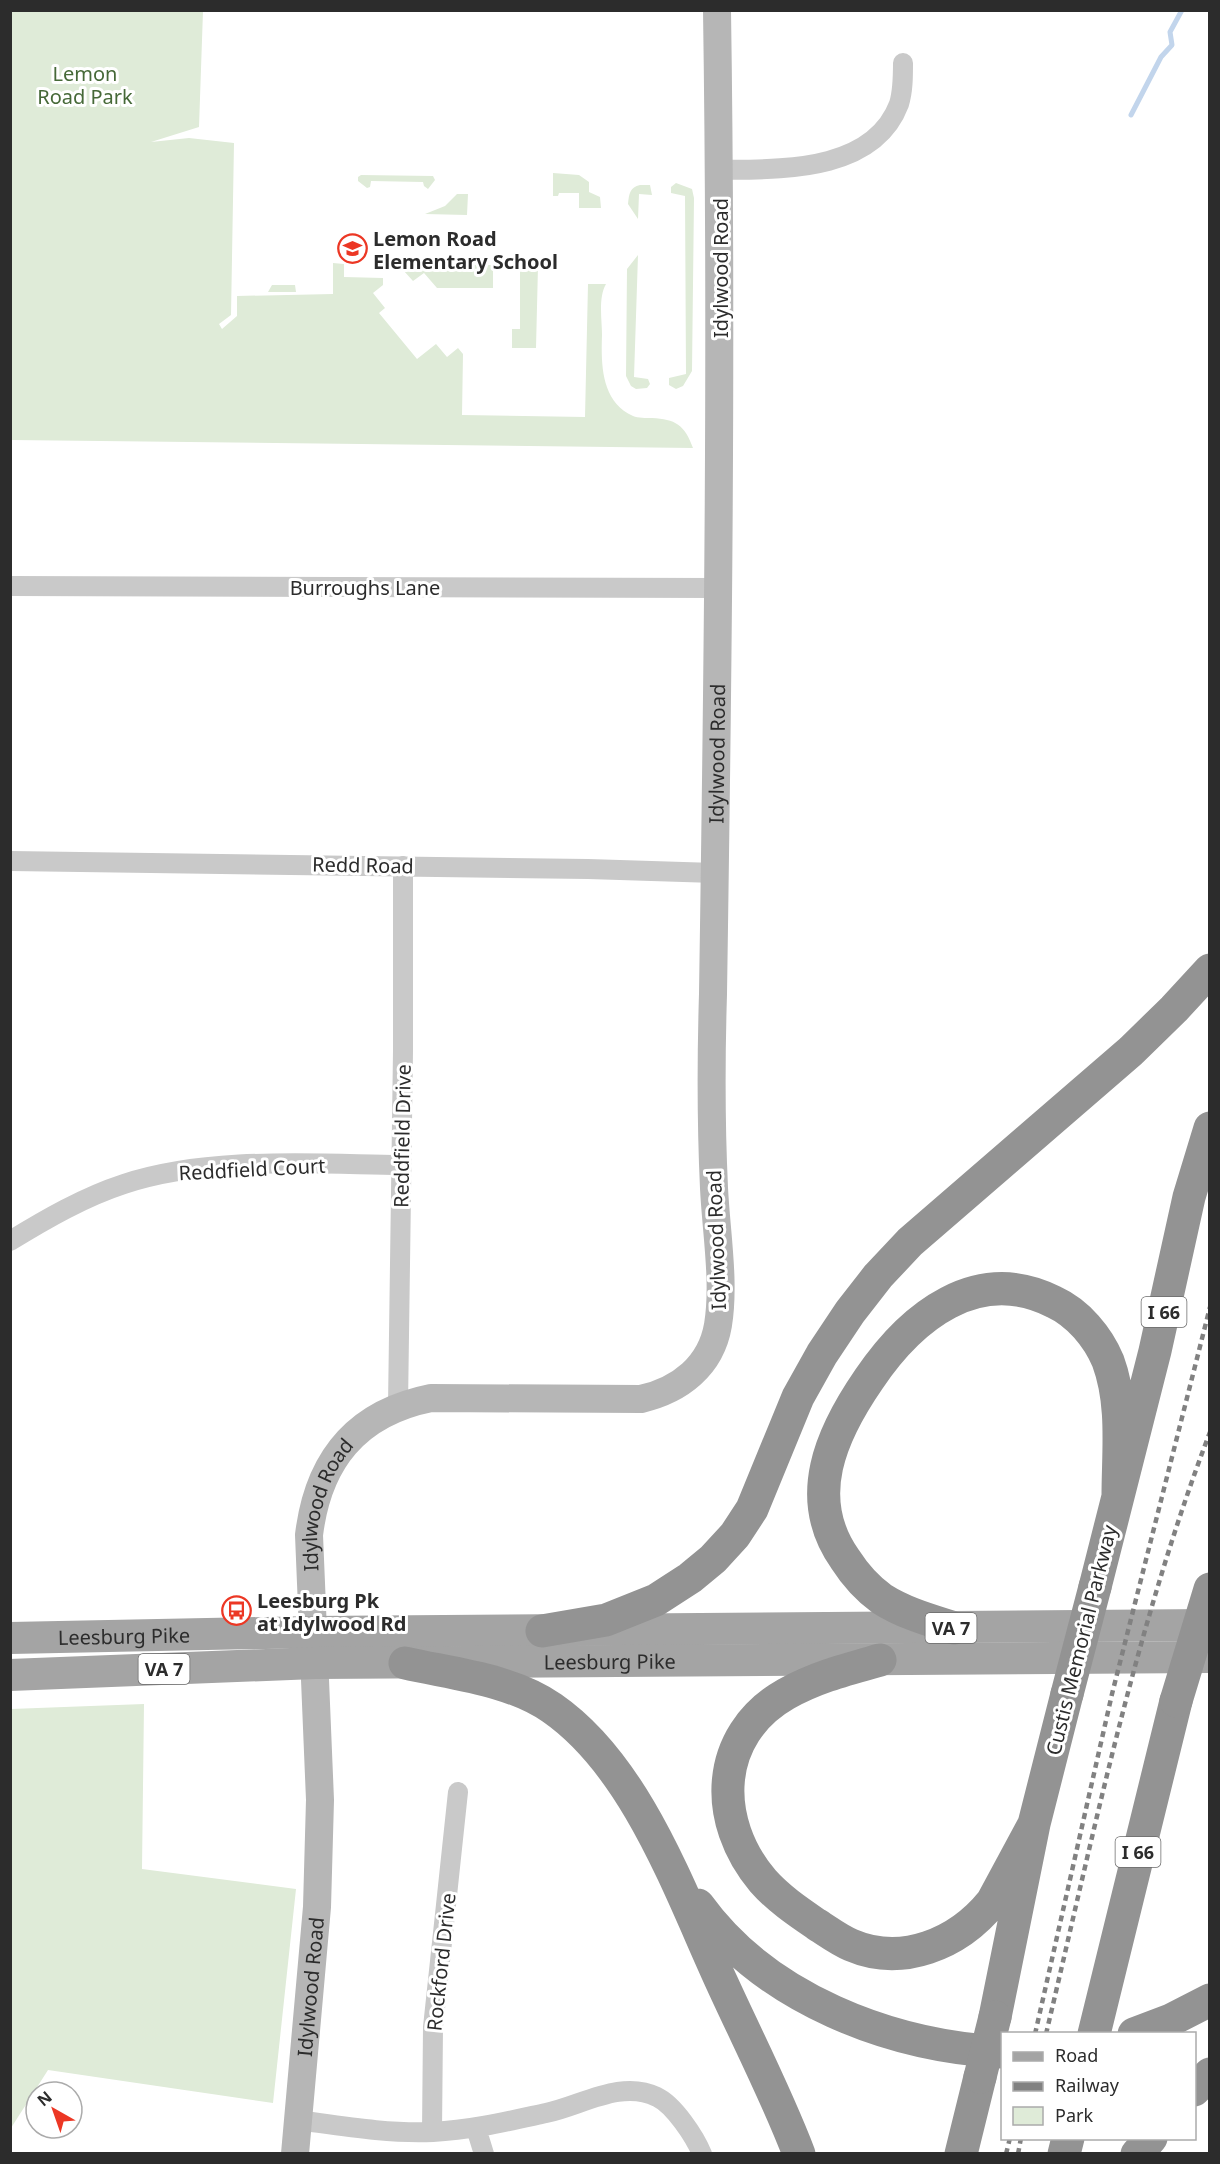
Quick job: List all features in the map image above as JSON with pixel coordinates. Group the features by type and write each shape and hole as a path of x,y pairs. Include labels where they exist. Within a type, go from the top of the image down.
{"highway":[{"path":"542,1630 606,1620 656,1600 690,1578 713,1559 735,1535 752,1509 798,1397 822,1354 878,1276 910,1242 1131,1051 1174,1009 1209,970"},
{"name":"Custis Memorial Parkway","path":"961,2154 995,2017 1034,1824 1155,1351 1189,1197 1209,1128"},
{"path":"954,1628 909,1613 881,1598 852,1570 839,1550 830,1530 825,1508 827,1459 835,1436 855,1398 880,1363 928,1314 949,1301 971,1293 996,1288 1018,1289 1041,1295 1062,1305 1080,1320 1096,1340 1107,1360 1115,1385 1119,1416 1118,1496"},
{"name":"I 66","path":"1098,2019 1176,1701 1209,1589"},
{"path":"880,1660 825,1675 785,1694 761,1713 747,1729 737,1747 730,1768 727,1791 729,1813 739,1840 764,1881 798,1912 850,1945 872,1952 906,1954 951,1939 982,1914 992,1902 1034,1824"},
{"path":"405,1664 521,1691 551,1708 602,1754 622,1780 663,1854 799,2154"},
{"path":"663,1854 711,1923 760,1967 801,1995 840,2015 891,2034 937,2045 1001,2052"},
{"path":"1139,2032 1171,2020 1209,2001"},
{"path":"1196,2088 1209,2074"},
{"path":"1196,2094 1209,2083"},
{"path":"1137,2154 1149,2140"}],"main road":[{"name":"Idylwood Road","path":"295,2154 317,1907 320,1800 309,1535 318,1489 343,1448 360,1429 398,1406 431,1398 641,1399 659,1395 677,1386 693,1374 706,1358 719,1323 720,1286 714,1172 712,1014 719,588 720,170 717,10"},
{"name":"Leesburg Pike","path":"10,1638 312,1632 1209,1625"},
{"name":"Leesburg Pike","path":"10,1675 315,1663 1209,1657"}],"street":[{"path":"720,170 775,169 824,162 846,155 866,144 891,120 899,103 903,63"},
{"name":"Burroughs Lane","path":"10,586 719,588"},
{"name":"Redd Road","path":"10,861 715,873"},
{"name":"Reddfield Drive","path":"398,1406 403,866"},
{"name":"Reddfield Court","path":"10,1241 46,1219 93,1197 124,1184 158,1175 196,1169 263,1164 401,1165"},
{"name":"Rockford Drive","path":"432,2132 433,2027 459,1792"},
{"path":"297,2120 368,2130 432,2132 476,2128 553,2112 618,2092 637,2092 658,2097 681,2119 696,2140 702,2154"},
{"path":"476,2128 484,2154"}],"green space":[{"name":"Lemon Road Park","path":"10,11 203,11 199,127 151,142 189,138 234,143 231,315 219,324 222,329 237,316 237,296 333,294 333,263 344,264 344,277 383,278 383,285 373,293 385,308 379,313 417,359 436,344 447,357 458,348 463,354 462,415 585,417 588,284 606,284 601,302 602,358 609,392 622,410 633,416 667,420 678,425 683,429 693,448 11,440"},
{"path":"553,173 579,175 589,182 589,192 600,197 601,208 579,208 579,193 559,193 558,196 553,196"},
{"path":"361,175 433,176 435,180 428,189 423,182 371,181 370,187 367,188 358,181"},
{"path":"676,183 692,189 694,198 692,371 683,386 676,389 669,385 669,378 686,374 685,196 671,193 671,187"},
{"path":"650,185 652,195 639,194 638,219 628,204 634,187"},
{"path":"457,194 468,194 467,215 425,214 445,206"},
{"path":"638,255 634,377 648,379 650,384 647,388 636,389 631,386 626,376 627,269"},
{"path":"404,264 493,265 493,288 437,288 424,273 413,281 403,270"},
{"path":"520,266 538,266 536,348 512,348 512,329 520,329"},
{"path":"272,285 295,285 296,292 268,292"},
{"path":"144,1704 142,1869 296,1889 273,2103 48,2070 42,2080 24,2080 24,2108 11,2128 11,1709"}],"waterway":[{"path":"1131,115 1161,57 1172,45 1170,32 1182,10"}],"railway":[{"path":"1035,2032 1112,1694 1210,1307"},
{"path":"1046,2032 1099,1806 1138,1654 1184,1505 1210,1432"},
{"path":"1006,2154 1010,2140"},
{"path":"1018,2154 1021,2140"}],"place":[{"name":"Lemon Road Elementary School","path":"352,249"},
{"name":"Leesburg Pk at Idylwood Rd","path":"236,1611"}]}
